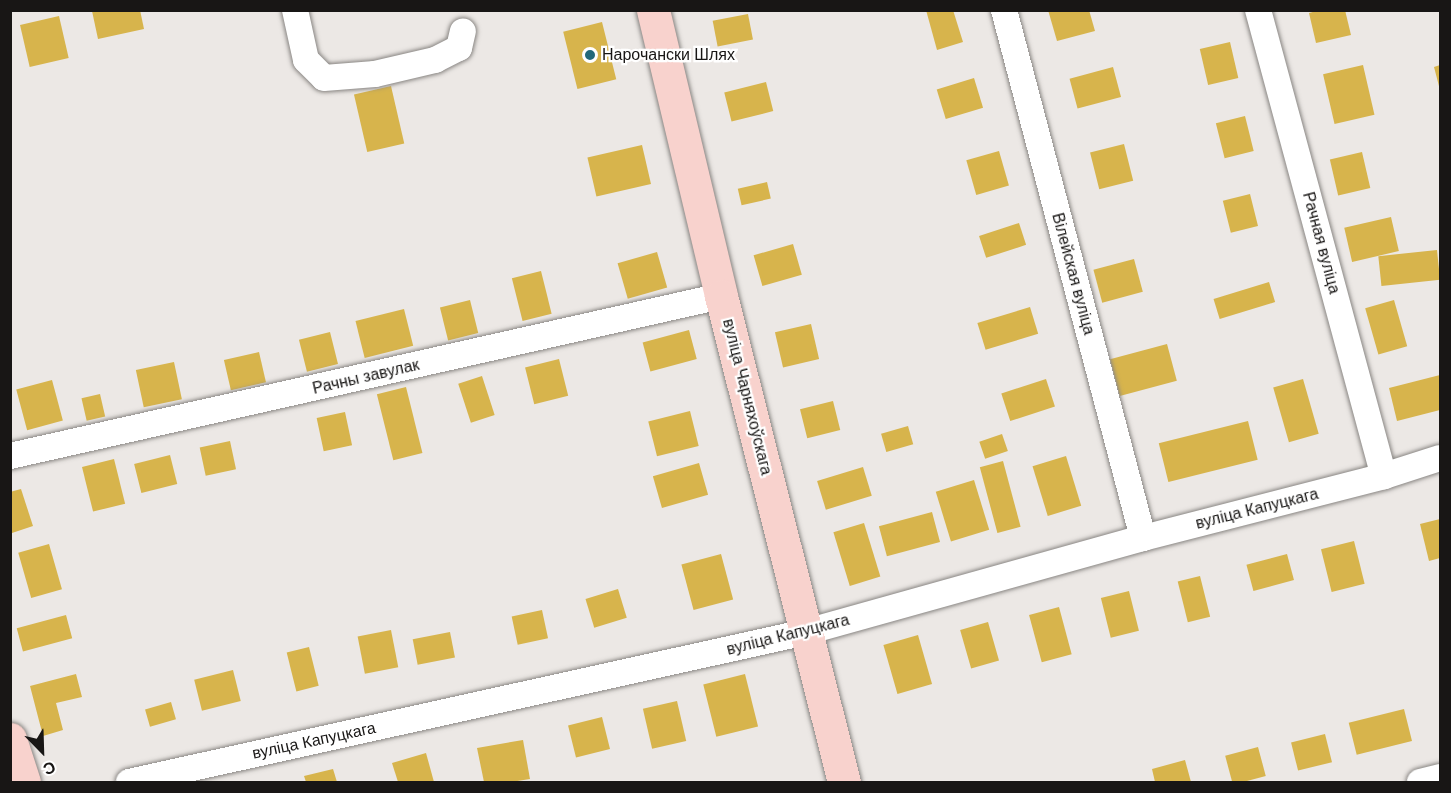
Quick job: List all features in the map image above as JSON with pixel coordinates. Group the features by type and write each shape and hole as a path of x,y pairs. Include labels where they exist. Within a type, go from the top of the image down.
{"main road":[{"name":"вуліца Чарняхоўскага","path":"653,10 721,296 844,783"},
{"path":"10,739 24,783"}],"street":[{"path":"295,10 306,60 324,78 375,74 435,60 459,48 463,31"},
{"name":"Вілейская вуліца","path":"1004,10 1143,538"},
{"name":"Рачная вуліца","path":"1258,10 1384,476"},
{"name":"Рачны завулак","path":"10,456 721,296"},
{"name":"вуліца Капуцкага","path":"129,783 806,632 1143,538 1384,476 1440,458"},
{"path":"1420,783 1440,777"}],"building":[{"path":"140,10 144,29 98,39 92,11"},
{"path":"926,10 953,10 963,42 937,50"},
{"path":"1048,10 1089,10 1095,31 1057,41"},
{"path":"1320,10 1345,10 1351,35 1316,43 1309,13"},
{"path":"748,14 753,40 718,46 713,21"},
{"path":"59,16 69,58 30,67 20,25"},
{"name":"Нарочански Шлях","path":"602,22 616,79 577,89 563,32"},
{"path":"1230,42 1238,78 1208,85 1200,49"},
{"path":"1363,65 1374,115 1335,124 1323,74"},
{"path":"1440,65 1440,90 1434,67"},
{"path":"1113,67 1121,97 1078,109 1070,79"},
{"path":"974,78 983,108 946,119 937,89"},
{"path":"766,82 773,111 732,122 724,92"},
{"path":"391,86 404,143 367,152 354,95"},
{"path":"1245,116 1254,151 1225,158 1216,123"},
{"path":"1124,144 1133,181 1099,189 1090,152"},
{"path":"642,145 651,184 596,197 587,158"},
{"path":"999,151 1009,186 976,195 966,160"},
{"path":"1362,152 1370,188 1338,195 1330,159"},
{"path":"767,182 771,199 742,205 738,189"},
{"path":"1250,194 1258,226 1231,233 1223,201"},
{"path":"1391,217 1399,251 1352,262 1344,228"},
{"path":"1019,223 1026,245 986,258 979,236"},
{"path":"793,244 802,275 762,286 754,255"},
{"path":"1437,250 1440,280 1381,286 1378,256"},
{"path":"657,252 667,288 628,299 618,263"},
{"path":"1134,259 1143,292 1102,303 1093,270"},
{"path":"541,271 552,314 523,321 512,278"},
{"path":"1269,282 1275,302 1220,319 1214,299"},
{"path":"470,300 478,333 448,340 440,307"},
{"path":"1394,300 1407,346 1378,354 1365,308"},
{"path":"1030,307 1038,334 986,350 977,323"},
{"path":"404,309 413,346 365,358 355,321"},
{"path":"811,324 819,359 783,367 775,332"},
{"path":"689,330 697,359 650,371 643,342"},
{"path":"330,332 338,364 307,372 299,340"},
{"path":"1167,344 1177,381 1120,396 1110,359"},
{"path":"259,352 266,382 231,390 224,360"},
{"path":"559,359 568,396 534,404 525,367"},
{"path":"174,362 182,399 144,407 136,370"},
{"path":"1440,375 1440,410 1397,421 1389,388"},
{"path":"482,376 495,415 471,423 458,384"},
{"path":"1046,379 1055,407 1010,421 1001,394"},
{"path":"1303,379 1319,434 1289,442 1273,388"},
{"path":"52,380 63,421 27,430 16,390"},
{"path":"406,387 422,453 393,460 377,394"},
{"path":"100,394 105,416 87,421 81,398"},
{"path":"833,401 840,430 807,438 800,409"},
{"path":"690,411 699,446 657,456 648,421"},
{"path":"345,412 352,445 324,451 317,418"},
{"path":"1248,421 1258,460 1168,482 1159,443"},
{"path":"908,426 913,444 886,452 881,434"},
{"path":"1002,434 1008,451 985,459 979,442"},
{"path":"230,441 236,469 206,476 200,447"},
{"path":"170,455 177,484 141,493 134,464"},
{"path":"1066,456 1081,506 1048,516 1033,466"},
{"path":"114,459 125,504 93,512 82,467"},
{"path":"1003,461 1021,527 997,533 980,467"},
{"path":"699,463 708,495 662,508 653,476"},
{"path":"863,467 872,496 826,510 817,481"},
{"path":"974,480 989,530 951,541 936,492"},
{"path":"21,489 33,526 12,533 10,492"},
{"path":"932,512 940,542 887,556 879,526"},
{"path":"1440,519 1440,558 1429,561 1420,524"},
{"path":"864,523 880,577 850,586 833,532"},
{"path":"1354,541 1365,584 1332,592 1321,549"},
{"path":"49,544 62,589 31,598 18,553"},
{"path":"721,554 733,599 694,610 681,565"},
{"path":"1287,554 1294,580 1253,591 1246,565"},
{"path":"1200,576 1210,617 1188,622 1178,582"},
{"path":"618,589 627,618 594,628 585,599"},
{"path":"1129,591 1139,631 1111,638 1101,598"},
{"path":"1059,607 1072,654 1042,662 1029,615"},
{"path":"542,610 548,638 518,645 512,616"},
{"path":"66,615 72,638 23,651 17,628"},
{"path":"988,622 999,660 971,668 960,630"},
{"path":"391,630 398,667 365,674 358,636"},
{"path":"450,632 455,658 418,665 413,639"},
{"path":"918,635 932,684 897,694 883,645"},
{"path":"309,647 319,686 296,691 287,653"},
{"path":"233,670 241,701 202,711 194,680"},
{"path":"76,674 82,697 56,703 63,730 43,736 30,686"},
{"path":"745,674 758,726 716,737 703,684"},
{"path":"677,701 686,741 652,749 643,709"},
{"path":"171,702 176,719 150,727 145,709"},
{"path":"1404,709 1412,741 1357,755 1349,723"},
{"path":"602,717 610,749 576,757 568,725"},
{"path":"1325,734 1332,762 1298,771 1291,742"},
{"path":"523,740 530,779 484,782 477,748"},
{"path":"1258,747 1266,776 1243,782 1232,782 1225,756"},
{"path":"426,753 434,782 398,782 392,763"},
{"path":"1185,760 1191,782 1155,782 1152,769"},
{"path":"333,769 337,782 306,782 304,776"}],"place":[{"name":"Нарочански Шлях","path":"590,55"}]}
